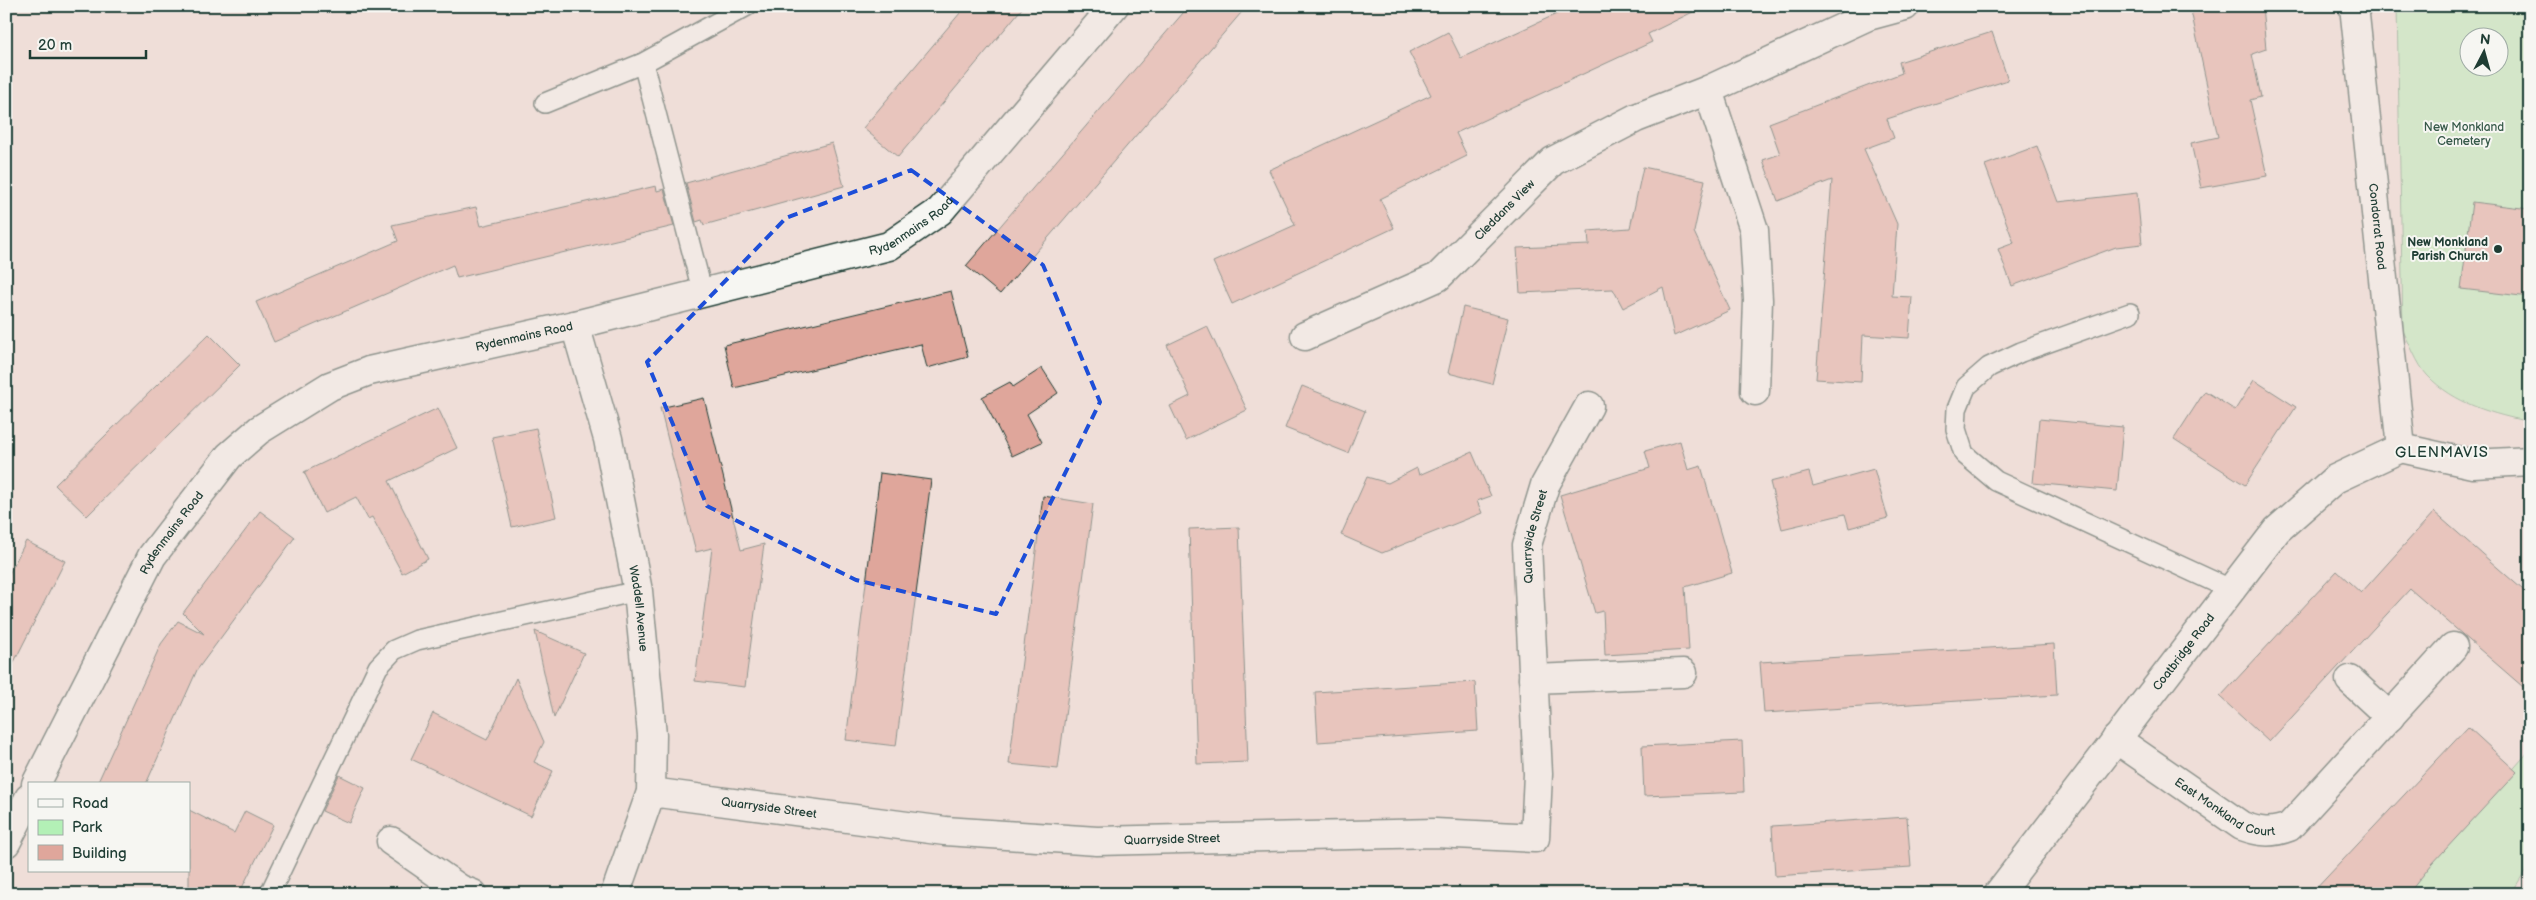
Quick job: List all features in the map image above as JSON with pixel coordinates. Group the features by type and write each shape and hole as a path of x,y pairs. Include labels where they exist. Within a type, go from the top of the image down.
{"street":[{"name":"Rydenmains Road","path":"37,782 152,556 228,456 253,435 322,391 369,371 704,294 889,246 918,228 940,211 1114,6"},
{"name":"Cleddans View","path":"1305,336 1438,277 1553,161 1636,118 1708,90 1868,16 1905,6"},
{"name":"Condorrat Road","path":"2354,6 2401,448"},
{"path":"1708,90 1754,230 1758,300 1755,391"},
{"name":"Waddell Avenue","path":"575,325 608,439 638,591 652,735 652,792 615,894"},
{"name":"Quarryside Street","path":"652,792 945,831 1097,841 1435,833 1535,838 1538,774 1527,545 1544,485 1589,406"},
{"path":"2401,448 2473,464 2530,461"},
{"name":"Coatbridge Road","path":"1998,894 2276,530 2335,479 2401,448"},
{"name":"East Monkland Court","path":"2116,739 2242,826 2261,832 2276,832 2289,828 2454,647"},
{"path":"1533,679 1684,673"},
{"path":"2350,680 2390,717"},
{"path":"6,843 28,800"},
{"path":"391,841 460,888 474,894"}],"lane":[{"path":"545,103 643,63 747,6"},
{"path":"643,63 704,294"},
{"path":"2130,313 2021,352 1989,366 1966,388 1956,409 1956,429 1964,454 1996,481 2230,590"},
{"path":"270,893 378,667 394,650 417,640 638,591"}],"highlighted area":[{"path":"911,170 1043,265 1100,402 996,614 856,580 707,506 647,362 786,218"}],"green space":[{"name":"New Monkland Cemetery","path":"2397,6 2530,6 2530,422 2488,411 2462,401 2427,375 2417,360 2403,331"},
{"path":"2530,750 2530,863 2511,894 2403,894"}],"building":[{"path":"966,6 1024,6 898,157 863,128"},
{"path":"1189,6 1247,6 1000,294 966,266"},
{"path":"1574,6 1705,6 1648,34 1652,42 1456,133 1467,156 1380,199 1394,228 1232,304 1213,262 1295,225 1269,170 1431,95 1409,52 1448,32 1461,58"},
{"path":"2190,6 2262,6 2266,49 2252,54 2261,97 2250,100 2267,176 2201,188 2191,143 2218,137"},
{"path":"1992,32 2008,80 1887,119 1894,138 1864,149 1897,224 1892,296 1912,297 1909,338 1863,335 1861,382 1816,379 1832,180 1778,201 1763,160 1780,154 1769,123 1902,73 1899,62"},
{"path":"832,143 844,186 704,225 702,220 696,222 686,183"},
{"path":"2037,146 2058,202 2137,193 2142,244 2116,247 2012,286 1998,249 2014,243 1985,165"},
{"path":"1643,167 1705,180 1694,232 1730,310 1674,336 1663,287 1623,308 1613,289 1520,293 1517,248 1589,245 1588,231 1630,228"},
{"path":"656,186 657,191 664,189 674,226 457,278 453,265 274,342 256,302 398,241 392,225 476,207 481,226"},
{"name":"New Monkland Parish Church","path":"2472,202 2530,209 2530,297 2461,289"},
{"path":"951,291 968,357 927,368 921,344 734,388 724,345"},
{"path":"1463,307 1508,318 1492,384 1448,373"},
{"path":"1207,326 1247,410 1186,440 1170,406 1190,396 1167,345"},
{"path":"209,334 240,365 87,516 55,485"},
{"path":"1042,368 1058,393 1027,414 1042,442 1012,456 982,397 1010,382 1013,387"},
{"path":"2254,380 2296,407 2245,485 2174,439 2205,391 2235,410"},
{"path":"1302,386 1365,411 1348,453 1285,428"},
{"path":"704,398 741,550 764,544 745,687 695,681 712,548 696,552 660,408"},
{"path":"438,408 457,448 389,481 428,559 402,573 372,517 368,519 356,497 324,513 304,472"},
{"path":"2039,419 2123,427 2117,491 2033,483"},
{"path":"536,428 556,517 512,527 492,437"},
{"path":"1680,441 1688,470 1701,466 1732,573 1685,587 1689,650 1605,655 1603,611 1595,613 1560,495 1650,468 1645,451"},
{"path":"1472,452 1491,496 1477,501 1482,513 1382,553 1341,535 1367,477 1388,483 1417,468 1419,475"},
{"path":"1874,469 1888,518 1849,528 1845,514 1782,529 1770,482 1809,472 1813,486"},
{"path":"880,473 931,480 896,746 846,740"},
{"path":"1043,496 1093,504 1058,769 1009,764"},
{"path":"260,511 295,537 197,670 147,782 98,782 161,644 178,621 204,634 183,613"},
{"path":"2434,512 2530,596 2530,693 2410,589 2269,742 2220,697 2337,571 2361,593"},
{"path":"1239,527 1248,762 1197,764 1189,529"},
{"path":"26,541 65,561 6,678 6,580"},
{"path":"535,631 584,653 554,718"},
{"path":"2054,644 2057,695 1764,713 1760,662"},
{"path":"516,678 544,742 534,762 553,771 531,816 411,759 433,713 487,740"},
{"path":"1475,682 1478,731 1318,742 1315,692"},
{"path":"2468,727 2517,772 2432,864 2408,894 2311,894"},
{"path":"1742,741 1744,792 1644,796 1642,746"},
{"path":"339,775 365,788 349,823 322,811"},
{"path":"190,811 234,833 245,811 273,825 239,894 189,894"},
{"path":"1907,817 1911,867 1775,876 1772,826"}],"place":[{"name":"New Monkland Parish Church","path":"2498,249"}],"district":[{"name":"GLENMAVIS","path":"2442,452"}]}
